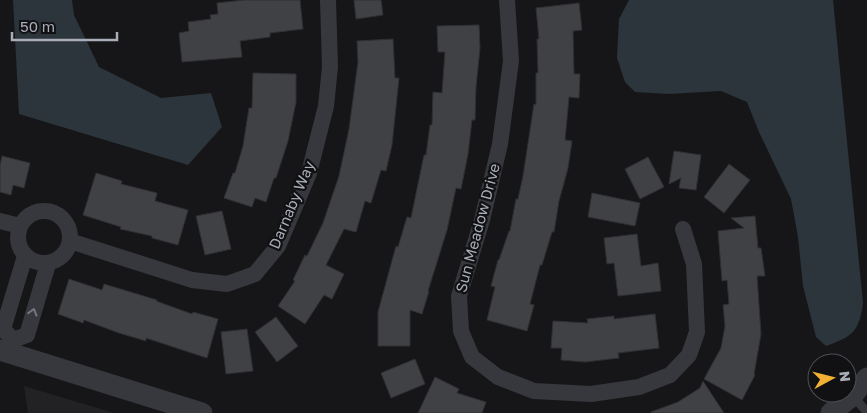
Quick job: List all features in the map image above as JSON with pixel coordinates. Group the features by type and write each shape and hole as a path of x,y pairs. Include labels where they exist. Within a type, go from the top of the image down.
{"street":[{"name":"Darnaby Way","path":"70,241 192,280 227,284 256,274 278,246 309,173 326,106 330,67 328,0"},
{"name":"Sun Meadow Drive","path":"507,0 511,60 500,144 482,220 459,296 461,331 472,357 498,377 534,391 591,394 638,387 670,375 689,355 697,332 694,264 684,229"},
{"path":"47,210 63,218 68,224 70,241 68,250 62,257 48,264 37,262 25,256 18,244 18,235 24,219 31,214 47,210"},
{"path":"0,220 20,226"},
{"path":"7,348 3,329 25,256"},
{"path":"7,348 26,335 48,264"},
{"path":"7,348 202,413"},
{"path":"857,390 867,378"},
{"path":"831,413 843,403"}],"lane":[{"path":"857,401 867,412"}],"shaded area":[{"path":"13,0 72,0 74,15 99,67 161,98 211,93 222,127 188,165 19,114"},
{"path":"629,0 833,0 863,303 857,327 849,336 826,346 816,337 803,286 798,237 791,199 747,102 721,91 669,94 635,92 625,82 617,58 619,19"},
{"path":"24,386 114,413 28,413"}],"building":[{"path":"244,0 300,0 303,29 270,33 270,37 240,41 242,57 182,62 179,33 189,31 188,22 211,19 210,15 218,14 217,3"},
{"path":"354,0 381,0 383,15 356,19"},
{"path":"579,3 582,30 573,31 574,74 580,74 579,98 569,97 565,140 572,141 568,168 559,201 554,232 552,232 542,265 540,265 530,304 534,305 527,331 487,320 495,287 491,286 498,260 510,231 516,199 518,199 534,104 536,105 536,73 538,73 537,39 539,39 536,8"},
{"path":"479,25 480,48 475,120 472,120 461,189 456,188 447,230 422,314 410,310 410,346 378,346 378,312 396,246 398,247 407,217 411,218 424,155 426,155 430,125 432,125 433,92 442,93 445,52 438,52 437,26"},
{"path":"393,39 395,78 399,78 392,145 386,171 381,170 371,203 365,201 356,232 344,229 326,265 344,274 332,299 324,295 305,324 278,306 295,281 293,280 305,255 307,256 323,223 339,176 349,129 358,62 357,41"},
{"path":"253,73 296,74 296,102 288,141 266,202 255,198 252,207 224,198 233,173 235,173 243,146 249,108 252,108"},
{"path":"674,151 701,155 696,190 679,188 681,178 669,184"},
{"path":"2,156 30,163 24,188 13,185 11,195 0,192"},
{"path":"648,157 664,187 640,199 625,169"},
{"path":"729,164 750,180 724,213 704,197"},
{"path":"96,173 122,181 121,184 157,193 155,201 188,210 178,245 152,238 152,236 120,229 121,227 83,215"},
{"path":"592,193 640,203 635,226 588,217"},
{"path":"222,211 231,249 205,255 196,216"},
{"path":"755,216 758,248 761,248 765,276 757,276 761,334 755,375 742,400 704,379 721,348 725,326 723,305 729,304 727,280 722,281 718,231 744,228 731,218"},
{"path":"637,234 641,266 658,263 661,291 618,296 614,263 607,264 604,238"},
{"path":"69,279 102,290 104,284 157,300 192,314 193,312 218,319 207,358 146,338 146,341 84,320 83,323 58,314"},
{"path":"655,314 659,348 618,353 619,358 585,362 561,360 562,348 551,348 553,321 588,323 587,319 614,316 614,319"},
{"path":"276,317 298,346 277,362 255,332"},
{"path":"247,329 253,371 226,374 221,332"},
{"path":"415,359 425,384 391,398 381,373"},
{"path":"435,377 459,389 457,393 486,402 482,413 418,413"},
{"path":"703,381 724,413 651,412 678,402 700,388"}]}
